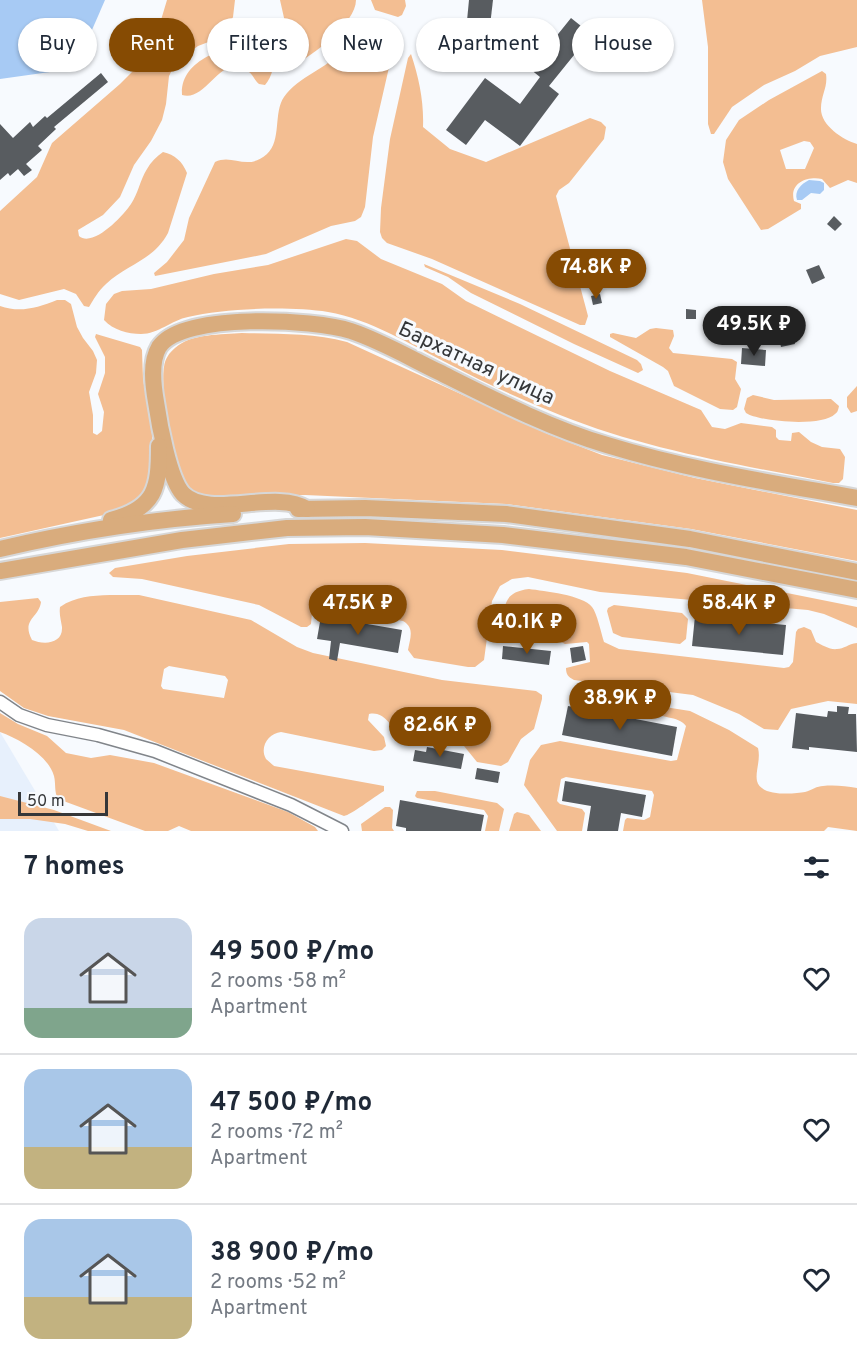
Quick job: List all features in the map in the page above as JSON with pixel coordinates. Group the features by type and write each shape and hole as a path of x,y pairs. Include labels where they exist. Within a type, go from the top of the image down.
{"main road":[{"name":"Бархатная улица","path":"159,427 154,391 154,363 160,346 172,335 188,329 241,322 328,325 378,342 508,406 606,445 725,473 857,498"},
{"path":"159,427 174,477 183,494 196,503 292,502 307,509"},
{"path":"71,534 84,526 126,516 143,507 156,487 159,473 159,427"},
{"path":"0,549 71,534 179,519 307,509 365,508 506,514 690,539 857,572"},
{"path":"0,571 182,540 287,528 365,527 503,535 675,556 857,591"}],"street":[{"path":"0,577 59,566 73,557"},
{"path":"0,702 19,715 47,725 98,735 155,751 291,805 342,831"}],"shaded area":[{"path":"167,0 235,0 233,18 207,18 207,43 195,48 195,18 162,18"},
{"path":"280,0 356,0 350,18 321,18 321,48 309,55 309,18 284,18"},
{"path":"371,0 405,0 406,6 402,15 398,17 375,10"},
{"path":"702,0 857,0 857,47 820,56 795,71 764,85 732,107 714,134 711,134 708,124 708,47"},
{"path":"411,54 423,108 423,127 450,149 486,162 590,118 601,122 606,127 604,139 556,196 588,316 585,325 580,325 432,259 387,243 382,238 381,208 390,139 408,58"},
{"path":"207,57 207,72 222,72 199,92 182,95 184,81 189,72 195,72 195,65"},
{"path":"321,68 321,72 388,72 373,137 365,207 361,217 355,221 331,226 266,254 155,276 154,273 167,262 184,240 189,218 215,162 228,159 253,162 267,154 272,148 276,134 281,103 297,83"},
{"path":"822,71 826,74 821,103 822,114 833,131 857,144 857,183 848,180 830,188 822,179 816,178 800,182 793,195 794,201 801,204 801,209 768,229 761,230 728,179 723,162 726,140 739,120 769,100","holes":["804,141 810,142 814,148 805,169 786,169 780,150"]},
{"path":"132,72 171,72 162,120 134,165 120,197 103,215 78,230 79,236 85,239 92,238 115,223 133,200 149,166 163,152 178,159 187,173 168,233 155,250 106,284 89,307 84,306 76,294 64,289 19,300 0,294 0,211 37,177 52,143"},
{"path":"249,72 272,72 265,85 259,84"},
{"path":"346,239 357,241 381,259 442,284 466,301 610,371 701,410 712,427 725,429 741,423 772,427 776,430 776,437 779,440 791,441 792,433 799,432 811,442 822,447 840,449 845,457 843,479 839,483 833,483 729,463 626,438 504,391 390,334 344,315 312,310 239,310 182,319 153,332 141,334 121,331 104,320 106,304 114,294 122,291 151,289 214,274 268,265"},
{"path":"424,264 520,304 637,360 643,370 638,373 574,344 471,293 448,277 425,267"},
{"path":"57,300 65,300 71,304 77,327 97,360 96,373 89,392 93,433 97,435 102,431 104,412 98,394 105,373 105,357 95,337 96,334 140,347 142,350 143,379 152,434 152,472 144,495 122,511 0,538 0,306 28,309"},
{"path":"656,328 673,330 674,336 669,348 673,353 732,359 737,362 735,379 741,389 737,407 733,410 720,409 674,386 668,371 663,367 610,337 613,333 636,338"},
{"path":"242,333 308,335 347,342 548,434 602,455 695,478 857,510 857,561 691,529 506,504 305,495 213,498 196,495 182,480 172,449 164,394 165,364 173,350 189,340"},
{"path":"857,386 857,411 851,413 847,407 847,397"},
{"path":"753,395 774,400 831,399 839,406 835,414 818,421 777,421 746,413 744,409 747,398"},
{"path":"365,543 502,550 687,573 857,607 857,628 808,610 600,592 528,577 512,579 500,586 492,601 484,660 475,667 468,667 414,658 408,650 410,630 403,621 323,607 316,608 312,613 311,624 301,627 259,605 142,579 113,577 109,573 115,568 187,556 289,544"},
{"path":"529,589 563,594 587,603 596,614 604,642 619,649 784,668 789,667 793,662 798,629 804,627 811,630 816,642 832,649 840,649 857,643 857,704 828,701 791,709 778,730 764,729 739,714 693,695 574,680 566,672 566,668 590,662 587,642 565,644 551,637 518,630 507,631 502,625 505,605 510,596"},
{"path":"103,595 139,595 251,620 297,647 313,653 442,680 536,691 542,695 542,699 534,729 521,739 508,762 501,766 477,762 464,746 411,738 399,733 382,717 374,714 369,714 368,720 384,737 386,746 382,750 374,751 281,732 266,741 264,754 274,766 384,786 384,791 344,816 124,730 48,716 24,708 0,691 0,602 38,598 41,602 40,607 29,623 29,633 32,640 47,643 56,640 61,633 60,607 78,599","holes":["169,666 225,676 228,680 224,698 163,689 161,686 164,669"]},
{"path":"614,605 682,613 688,619 686,639 680,644 622,637 613,633 607,611"},
{"path":"652,705 690,711 729,730 758,748 757,781 765,790 786,794 805,792 823,786 857,788 857,831 828,827 824,831 623,831 627,818 644,820 650,817 654,795 652,791 566,777 561,779 557,801 560,804 582,809 585,813 582,831 557,831 524,785 530,760 541,745 560,741 671,761 677,760 686,726 678,720 649,711 648,708"},
{"path":"0,713 18,724 47,736 66,753 91,758 110,755 154,763 288,812 318,831 191,831 179,826 168,831 145,831 58,799 51,768 32,749 0,732"},
{"path":"0,732 59,831 0,831"},
{"path":"417,791 435,791 497,803 504,809 499,831 485,831 488,816 484,810 417,798 415,796"},
{"path":"0,796 54,810 111,831 88,831 65,824 30,819 0,819"},
{"path":"385,807 393,810 392,828 394,831 362,831 361,824"},
{"path":"517,812 529,815 541,831 509,831 514,814"}],"water":[{"path":"0,0 105,0 97,18 18,18 18,72 50,72 0,79"},
{"path":"809,180 824,183 824,190 820,194 811,193 802,200 797,200 796,194 799,188"}],"building":[{"path":"469,0 493,0 491,18 467,18"},
{"path":"572,19 572,58 549,86 559,94 520,146 485,120 466,145 446,130 485,78 520,104 540,77 534,72 560,72 560,32"},
{"path":"101,73 108,82 54,127 56,129 38,146 42,150 26,164 32,170 24,176 18,169 10,176 8,173 0,180 0,124 13,138 30,122 33,127 45,116 47,118"},
{"path":"834,216 842,224 835,231 827,224"},
{"path":"819,265 825,278 812,284 806,270"},
{"path":"600,294 602,303 593,305 591,296"},
{"path":"686,309 696,310 696,319 686,319"},
{"path":"792,325 795,344 781,347 777,328"},
{"path":"742,348 766,350 765,366 741,364"},
{"path":"321,616 402,630 398,653 340,643 337,661 329,659 331,641 317,639"},
{"path":"695,616 786,625 783,655 692,646"},
{"path":"503,646 551,651 549,665 502,659"},
{"path":"583,646 586,660 572,663 570,648"},
{"path":"568,706 677,727 672,756 562,735"},
{"path":"837,706 849,707 848,714 856,714 857,752 809,747 809,750 792,748 796,713 827,717 828,711 837,712"},
{"path":"427,747 464,754 461,769 413,761 415,750 426,752"},
{"path":"477,768 500,772 498,783 475,779"},
{"path":"565,781 646,795 642,817 621,813 618,831 587,831 591,806 562,801"},
{"path":"400,800 484,815 481,831 406,831 406,828 396,826"}]}
